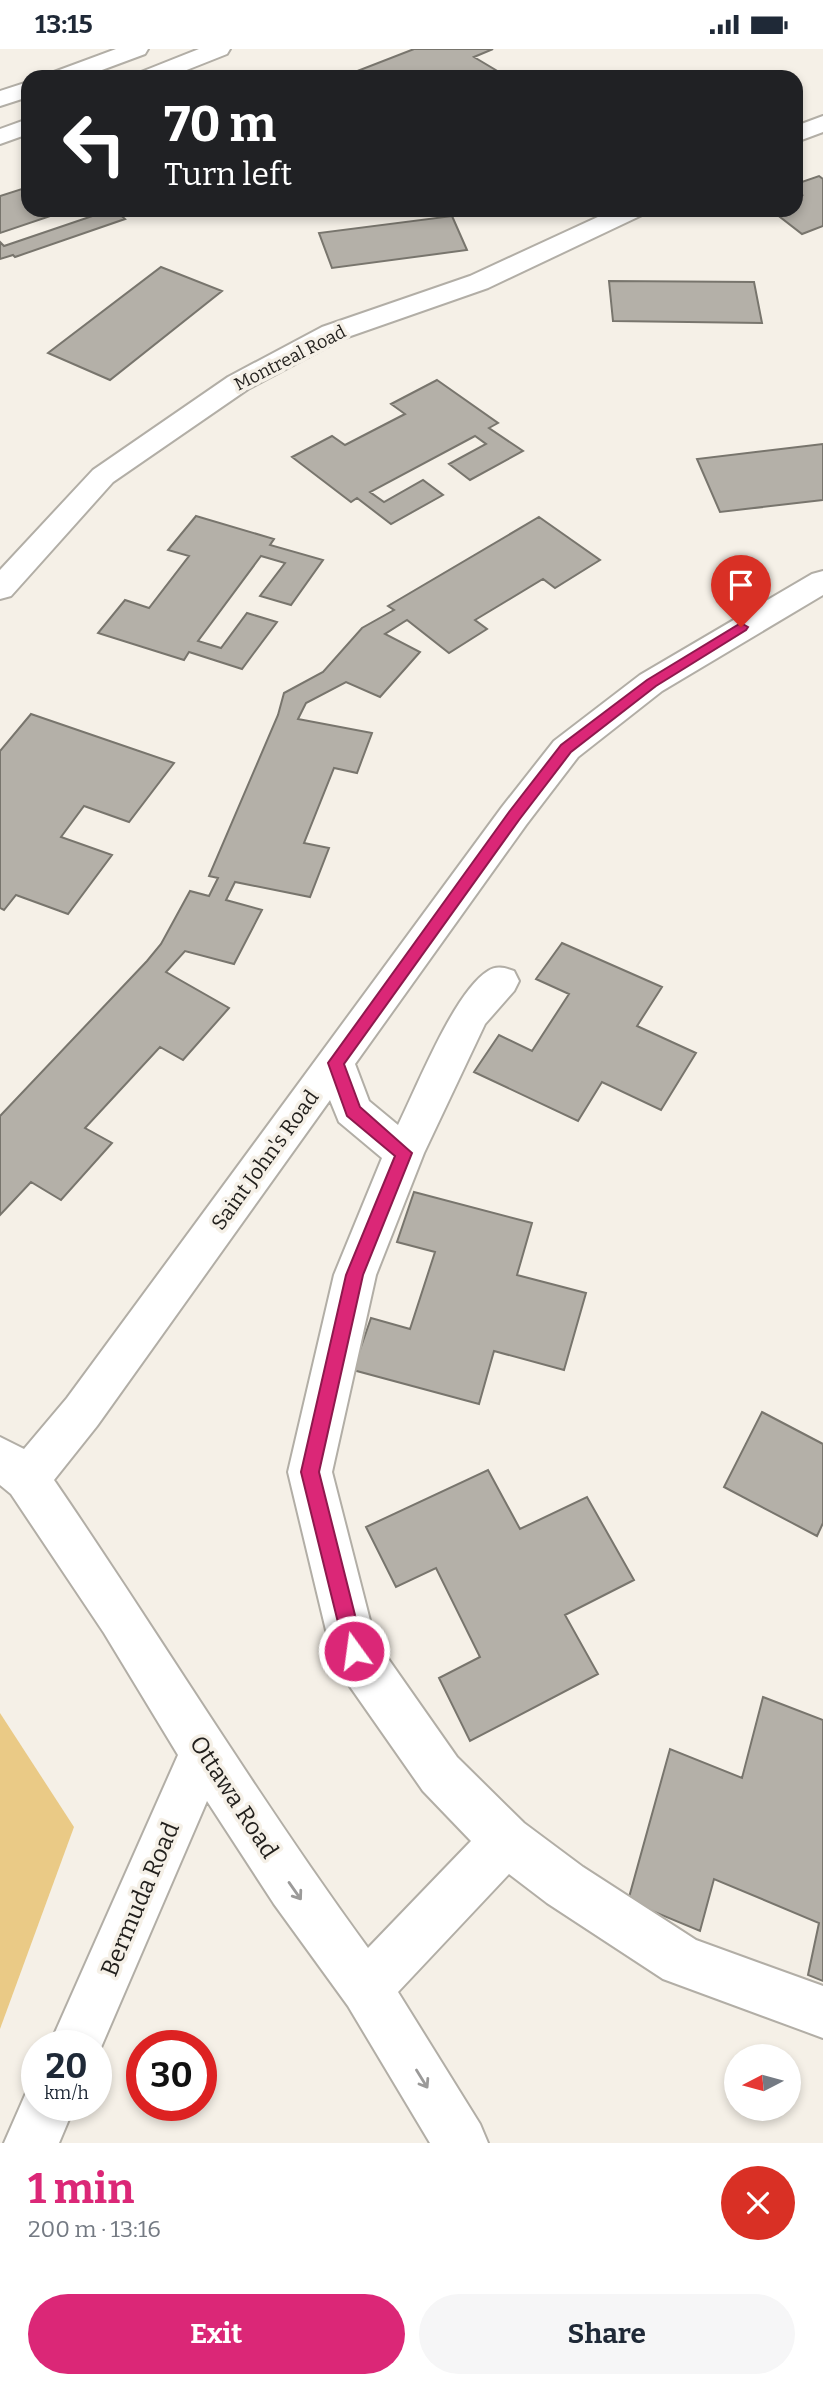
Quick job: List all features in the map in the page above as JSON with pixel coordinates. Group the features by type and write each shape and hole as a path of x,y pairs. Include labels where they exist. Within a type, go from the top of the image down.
{"street":[{"path":"81,70 137,49"},
{"path":"166,70 219,49"},
{"path":"0,99 21,92"},
{"path":"803,132 823,123"},
{"path":"0,137 21,129"},
{"name":"Montreal Road","path":"0,589 103,476 238,383 332,333 479,282 618,217"},
{"name":"Saint John's Road","path":"13,1468 82,1412 506,827 566,749 651,683 741,627 823,581"},
{"path":"501,981 471,1014 404,1153 355,1275 310,1472 354,1651 440,1774 506,1840 565,1885 681,1961 823,2012"},
{"path":"335,1063 353,1111 404,1153"},
{"name":"Ottawa Road","path":"13,1468 120,1617 292,1886 366,1988 461,2143"},
{"name":"Bermuda Road","path":"82,2030 204,1752"},
{"path":"366,1988 506,1840"},
{"path":"31,2143 41,2121"}],"shaded area":[{"path":"0,1713 74,1827 0,2029"}],"building":[{"path":"414,49 493,49 474,57 496,70 360,70"},
{"path":"819,176 823,179 823,226 802,234 780,217 803,217 803,182"},
{"path":"21,189 21,217 47,217 0,233 0,196"},
{"path":"89,217 125,219 15,257 13,255 0,259 0,242 4,246"},
{"path":"452,217 467,250 332,268 319,233"},
{"path":"161,267 222,291 110,380 48,353"},
{"path":"609,281 754,282 762,323 613,321"},
{"path":"437,380 498,423 489,428 523,451 470,480 449,464 486,444 475,436 370,492 384,502 423,480 443,495 391,524 357,498 351,502 292,457 332,436 345,445 405,414 391,404"},
{"path":"823,444 823,500 720,512 697,459"},
{"path":"196,516 274,539 270,545 323,560 291,605 260,596 285,563 261,556 198,641 221,648 247,613 277,622 242,669 189,652 184,660 98,633 125,600 149,608 189,556 168,550"},
{"path":"539,517 600,560 555,588 543,579 475,620 487,629 449,653 407,620 385,634 420,652 380,697 346,682 306,703 298,719 372,733 357,773 334,768 304,843 329,848 310,897 235,882 226,900 262,910 234,964 185,951 166,972 229,1008 183,1060 160,1047 85,1128 112,1143 61,1200 31,1182 0,1215 0,1116 147,961 161,944 190,891 209,896 218,878 209,876 278,715 284,693 323,672 362,628 394,610 388,606"},
{"path":"31,714 174,763 129,822 84,806 61,837 112,855 68,914 16,895 4,910 0,908 0,751"},
{"path":"562,943 662,987 637,1026 696,1053 661,1110 602,1082 578,1121 474,1072 499,1035 532,1051 569,994 536,979"},
{"path":"414,1192 532,1223 517,1275 586,1293 564,1370 494,1351 479,1404 353,1370 371,1318 410,1329 435,1252 397,1242"},
{"path":"762,1412 823,1444 823,1523 817,1536 724,1487"},
{"path":"488,1470 520,1529 587,1497 634,1580 565,1615 598,1674 470,1741 439,1678 480,1657 436,1568 396,1587 366,1527"},
{"path":"763,1697 823,1720 823,1981 808,1975 819,1923 714,1879 700,1931 628,1901 670,1749 742,1778"}],"route":[{"path":"354,1651 310,1472 355,1275 404,1153 353,1111 335,1063 514,816 566,749 651,683 741,627"}]}
